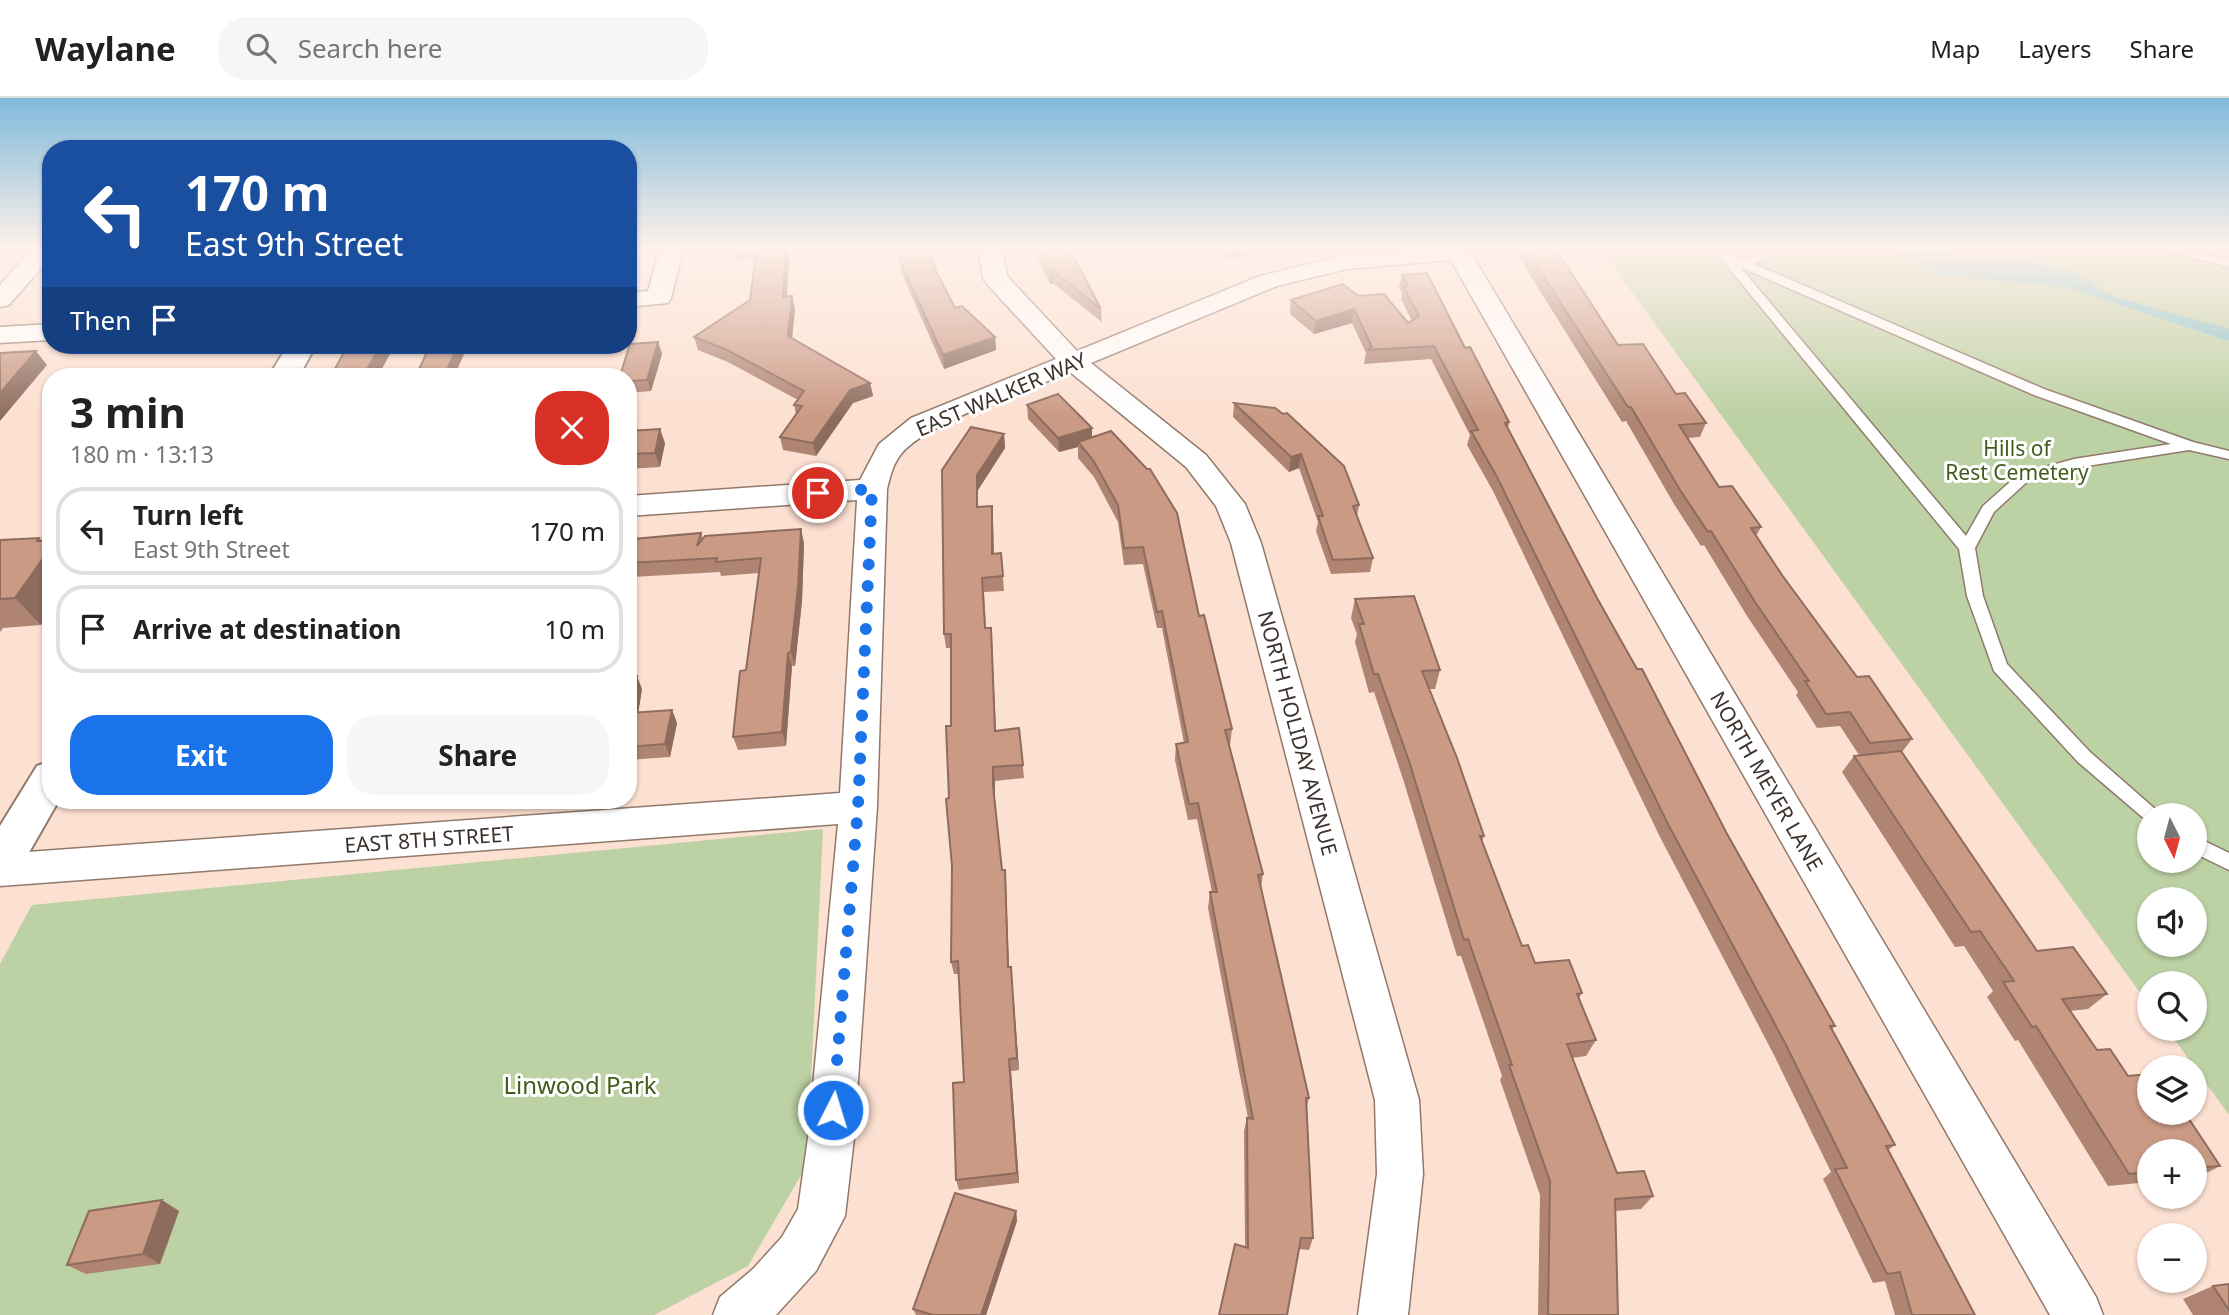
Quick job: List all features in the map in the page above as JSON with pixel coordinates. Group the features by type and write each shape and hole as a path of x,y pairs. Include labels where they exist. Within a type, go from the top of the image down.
{"main road":[{"path":"0,864 42,792"}],"street":[{"name":"NORTH HOLIDAY AVENUE","path":"1020,305 1073,362 1196,461 1230,505 1245,543 1397,1100 1400,1174 1384,1315"},
{"name":"EAST WALKER WAY","path":"738,1315 771,1287 799,1254 821,1216 831,1138 858,807 872,489 879,462 896,442 921,424 1211,305"},
{"name":"NORTH MEYER LANE","path":"1489,305 2078,1315"},
{"path":"0,335 42,333"},
{"path":"637,505 872,489"},
{"name":"EAST 8TH STREET","path":"0,870 858,807"}],"lane":[{"path":"1766,305 1967,548 1975,596 2000,667 2084,757 2139,803"},
{"path":"1839,305 2039,392 2189,446 2229,455"},
{"path":"1967,548 1987,509 2024,477 2074,464 2189,446"},
{"path":"2207,851 2229,862"}],"green space":[{"name":"Hills of Rest Cemetery","path":"1641,305 2229,305 2229,1115 2207,1084 2207,1055 2186,1055 2176,1041 2207,1041 2207,971 2137,971 2137,988"},
{"name":"Linwood Park","path":"823,829 807,1165 748,1266 654,1315 0,1315 0,964 32,905"}],"water":[{"path":"2119,305 2142,305 2229,329 2229,341"}],"building":[{"path":"743,305 791,305 788,336 870,383 850,390 813,443 780,437 802,406 794,405 804,391 725,349 694,337"},
{"path":"920,305 953,305 955,308 962,306 995,337 943,355"},
{"path":"1297,305 1393,305 1408,323 1419,316 1413,305 1443,305 1465,348 1470,347 1509,422 1505,423 1597,598 1637,669 1642,669 1726,832 1835,1026 1830,1026 1895,1145 1886,1146 1975,1315 1912,1315 1900,1272 1887,1274 1835,1169 1847,1168 1785,1043 1668,824 1497,477 1471,431 1478,430 1434,346 1367,350 1372,347 1354,309 1316,321"},
{"path":"1562,305 1592,305 1618,345 1643,344 1676,394 1685,393 1706,423 1679,425 1719,487 1732,486 1761,527 1751,528 1782,575 1857,677 1869,676 1912,739 1870,743 1850,712 1826,714 1805,681 1809,681 1711,531 1708,532 1680,490 1631,407 1628,407"},
{"path":"658,342 647,380 637,381 637,368 622,368 627,354 637,354 637,344"},
{"path":"36,351 0,393 0,353"},
{"path":"343,354 376,354 368,368 335,368"},
{"path":"426,354 454,354 448,368 420,368"},
{"path":"1058,394 1092,428 1058,438 1027,405"},
{"path":"1234,403 1275,408 1283,414 1287,413 1344,466 1359,505 1353,506 1373,558 1333,560 1318,516 1323,516 1301,454 1291,457"},
{"path":"971,427 1004,434 977,475 977,507 992,506 992,554 1001,553 1003,576 982,578 985,628 991,628 995,731 1019,728 1023,765 993,767 1002,870 1005,870 1008,967 1011,967 1017,1058 1009,1059 1017,1173 956,1180 953,1083 964,1082 958,961 951,962 952,866 946,799 949,798 946,726 951,726 951,634 944,634 942,470"},
{"path":"660,429 655,453 637,454 637,430"},
{"path":"1111,431 1150,469 1177,513 1199,616 1204,615 1232,729 1225,730 1263,874 1258,875 1309,1098 1306,1098 1313,1238 1301,1238 1287,1315 1219,1315 1235,1244 1248,1248 1247,1118 1253,1119 1210,892 1217,892 1198,803 1189,804 1176,744 1188,742 1162,611 1157,612 1143,547 1124,548 1118,505 1093,460 1078,442"},
{"path":"801,529 798,587 791,652 788,653 782,732 733,737 740,671 746,670 761,558 716,562 717,558 637,562 637,539 701,533 697,546 705,536"},
{"path":"39,538 37,541 42,541 42,560 15,598 0,599 0,540"},
{"path":"1414,596 1440,670 1422,671 1457,758 1484,836 1480,836 1522,946 1528,945 1535,963 1569,960 1582,993 1577,994 1596,1040 1567,1044 1617,1173 1644,1171 1653,1196 1615,1199 1618,1315 1548,1315 1550,1181 1468,939 1464,940 1409,761 1378,674 1374,674 1359,624 1364,624 1355,599"},
{"path":"672,710 665,744 637,746 637,712"},
{"path":"1901,751 2037,951 2073,947 2107,994 2062,999 2097,1050 2110,1049 2128,1076 2137,1075 2137,1125 2193,1125 2202,1139 2137,1139 2137,1173 2129,1174 2036,1026 2032,1027 2003,982 2014,981 1980,931 1971,932 1854,756"},
{"path":"2207,1146 2220,1166 2207,1167"},
{"path":"955,1193 1016,1211 981,1315 933,1315 913,1309"},
{"path":"162,1200 143,1254 67,1265 89,1211"},
{"path":"2229,1284 2229,1310 2213,1286"}],"route":[{"path":"818,493 872,489 858,807 833,1110"}]}
